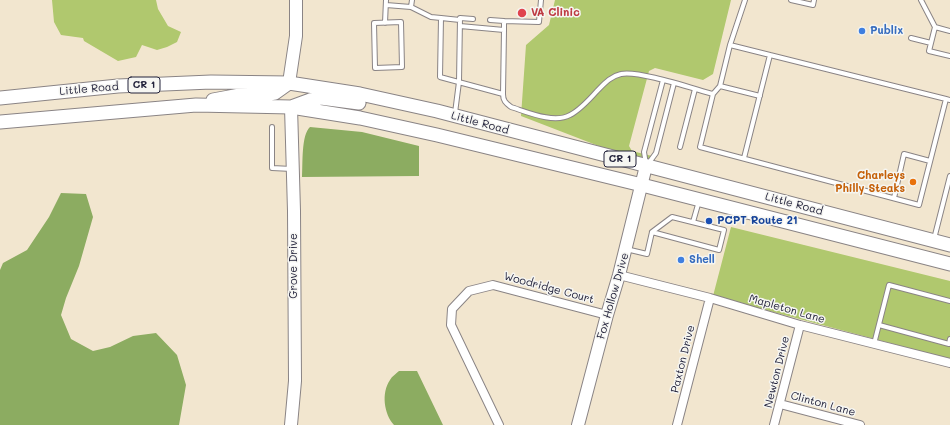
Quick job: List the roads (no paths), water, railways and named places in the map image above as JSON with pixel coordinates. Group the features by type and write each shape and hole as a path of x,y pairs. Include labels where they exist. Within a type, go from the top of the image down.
{"main road":[{"name":"Little Road","path":"0,98 118,86 211,82 289,83 360,94 454,116 950,245"},
{"path":"196,104 240,95 275,93 289,83"},
{"path":"291,108 310,100 321,98 381,105 399,103"},
{"name":"Little Road","path":"0,122 196,104 291,108 360,118 437,135 642,185 950,264"}],"street":[{"path":"289,83 296,36 296,0"},
{"name":"Grove Drive","path":"291,108 295,381 291,425"},
{"name":"Fox Hollow Drive","path":"578,425 626,249 646,166"},
{"name":"Mapleton Lane","path":"619,275 710,298 800,325 950,363"},
{"name":"Woodridge Court","path":"499,425 451,325 452,309 469,291 493,284 607,315"},
{"name":"Paxton Drive","path":"678,425 710,298"},
{"name":"Newton Drive","path":"774,425 800,325"},
{"name":"Clinton Lane","path":"780,404 860,425"}],"lane":[{"path":"411,7 412,0"},
{"path":"490,20 539,22 540,0"},
{"path":"730,45 948,100 919,205 700,147 713,94 720,86 730,45 745,0"},
{"path":"791,0 813,5 814,0"},
{"path":"922,0 935,27 929,51 950,56"},
{"path":"385,23 386,2 411,7 431,17 473,19"},
{"path":"441,18 440,77 503,94"},
{"path":"454,116 459,82 460,19"},
{"path":"504,21 503,99 506,104 511,107 554,119 569,116 577,111 615,76 635,73 713,94"},
{"path":"401,22 402,67 375,68 374,23 385,23 401,22"},
{"path":"460,26 504,30"},
{"path":"935,27 950,31"},
{"path":"911,38 931,43"},
{"path":"744,158 770,54"},
{"path":"646,166 644,152 663,80"},
{"path":"646,166 656,153 674,83"},
{"path":"720,86 760,96"},
{"path":"680,147 695,89"},
{"path":"272,127 272,168 293,169"},
{"path":"894,198 904,154 930,161"},
{"path":"933,241 950,176"},
{"path":"945,197 950,198"},
{"path":"694,222 699,200"},
{"path":"626,249 647,254 652,232 672,217 724,230 719,250 652,232"},
{"path":"874,344 889,285 950,301"},
{"path":"879,326 949,344 950,339"}],"place":[{"name":"VA Clinic","path":"522,13"},
{"name":"Publix","path":"862,31"},
{"name":"Charleys Philly Steaks","path":"913,182"},
{"name":"PCPT Route 21","path":"709,221"},
{"name":"Shell","path":"681,260"}]}
